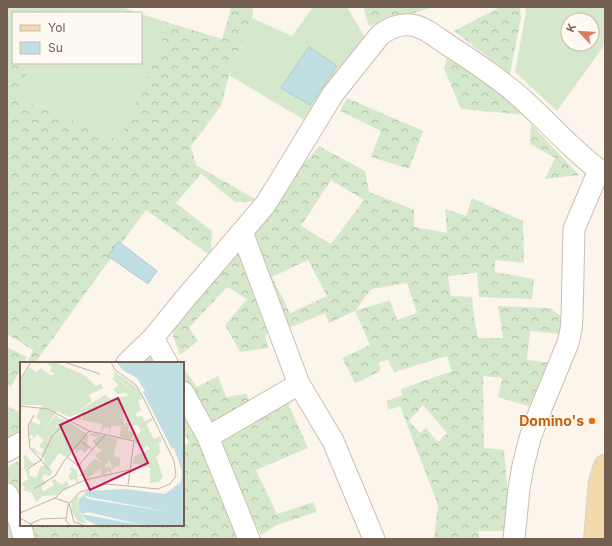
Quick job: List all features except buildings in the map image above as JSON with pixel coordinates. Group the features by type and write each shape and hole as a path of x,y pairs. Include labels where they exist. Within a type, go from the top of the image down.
{"main road":[{"path":"595,539 600,481 605,466"}],"street":[{"path":"128,362 153,338 182,301 265,205 333,94 380,35 390,28 400,25 412,25 423,28 500,80 582,156 602,172 574,229 571,330 568,343 530,438 519,489 514,539"},
{"path":"242,232 299,384 333,441 374,539"},
{"path":"153,338 166,362"},
{"path":"208,438 299,384"},
{"path":"184,394 208,438 249,539"},
{"path":"7,451 20,444"},
{"path":"7,494 15,508 20,523"},
{"path":"21,526 24,539"}],"green space":[{"path":"7,7 53,7 51,12 12,12 12,64 31,64 18,97 119,140 164,32 163,21 222,39 231,9 225,7 253,7 252,18 229,75 221,106 191,146 196,165 258,201 235,202 201,174 176,203 212,231 211,256 146,210 121,244 118,241 108,256 111,258 36,362 27,362 33,350 7,334"},
{"path":"53,7 123,7 135,12 51,12"},
{"path":"313,7 347,7 368,42 306,121 229,75 252,18 292,36"},
{"path":"363,7 434,7 369,26"},
{"path":"500,7 520,7 521,17 510,74 454,31"},
{"path":"525,7 605,7 605,44 600,51 600,12 560,12 560,52 599,52 557,111 515,72 526,12"},
{"path":"142,14 163,21 164,32 162,44 119,140 18,97 31,64 142,64"},
{"path":"447,59 490,82 525,115 461,109 444,68"},
{"path":"347,98 423,131 409,169 371,157 381,131 340,111"},
{"path":"531,124 579,175 545,179 555,158 530,144"},
{"path":"319,146 365,171 369,192 414,210 414,227 447,233 445,209 466,216 472,198 523,221 524,263 495,260 495,272 534,279 532,299 479,297 477,273 448,276 451,296 472,297 478,338 503,338 498,306 550,308 566,320 560,334 530,331 527,360 554,363 534,408 498,397 502,378 483,376 484,448 504,450 511,531 479,531 479,539 434,539 438,505 400,406 388,410 387,401 402,395 401,389 452,371 447,356 394,372 388,360 379,362 380,371 355,383 342,358 370,345 355,311 329,323 325,313 284,330 281,326 265,335 268,348 240,352 225,325 247,299 227,287 189,328 198,341 180,355 173,336 173,324","holes":["331,180 364,200 331,244 301,226","308,260 327,296 290,313 272,277","407,283 417,313 397,320 390,300 355,311 371,289","423,405 447,433 438,442 426,428 420,433 409,421"]},
{"path":"7,347 27,357 24,362 20,362 20,370 11,387 7,384"},
{"path":"169,347 180,362 141,362 147,356"},
{"path":"184,368 197,387 218,376 226,397 246,394 257,413 286,399 308,448 256,470 277,514 313,502 317,512 277,525 261,535 250,513 229,521 238,539 7,539 7,468 20,460 20,526 184,526 184,446 189,443 184,432"},
{"path":"7,406 20,412 20,434 7,441"}],"water":[{"path":"309,47 337,66 310,105 281,88"},
{"path":"118,241 157,271 148,284 108,256"}],"place":[{"name":"Domino's","path":"592,421"}]}
